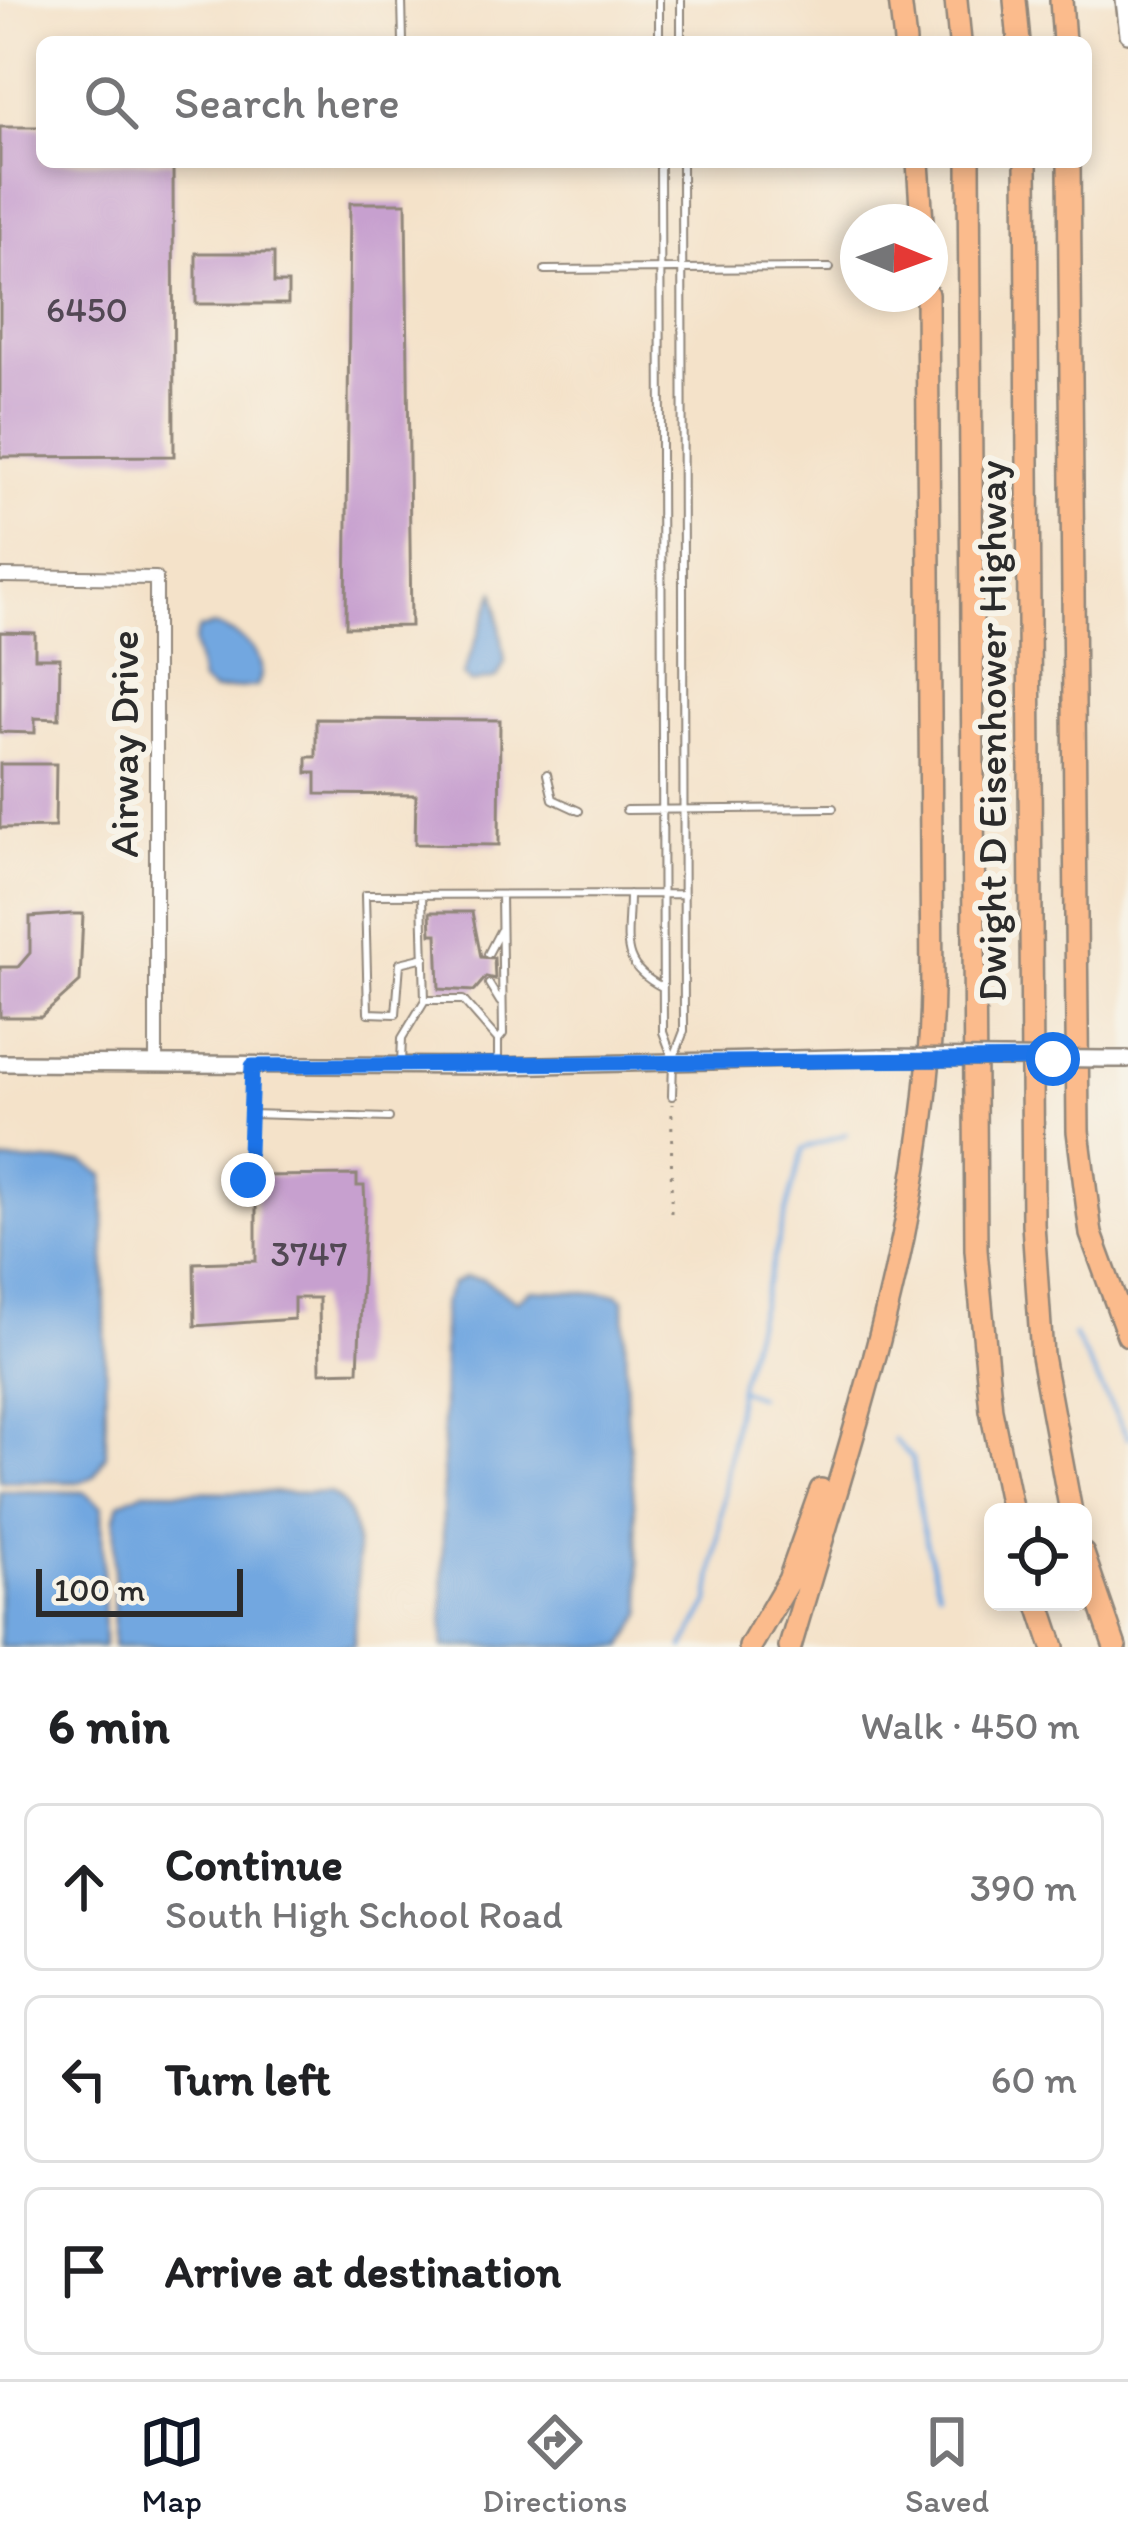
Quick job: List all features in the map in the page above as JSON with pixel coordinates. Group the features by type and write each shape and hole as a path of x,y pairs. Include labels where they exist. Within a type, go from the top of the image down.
{"highway":[{"path":"900,0 904,36"},
{"path":"956,0 959,36"},
{"path":"1015,0 1018,36"},
{"path":"1061,0 1064,36"},
{"path":"918,168 921,204"},
{"name":"Dwight D Eisenhower Highway","path":"969,168 976,1250 991,1410 1010,1503"},
{"name":"Dwight D Eisenhower Highway","path":"1026,168 1034,1246 1046,1390 1069,1503"},
{"path":"1069,168 1078,1131 1091,1234 1128,1335"},
{"path":"790,1647 881,1339 907,1222 931,1033 927,312"},
{"path":"750,1647 799,1556 907,1222"},
{"path":"1092,1580 1115,1647"},
{"path":"1041,1611 1053,1647"}],"street":[{"path":"1124,0 1128,34"},
{"name":"Airway Drive","path":"0,576 156,578 156,1065"},
{"path":"0,1063 498,1066 880,1057 1128,1059"}],"lane":[{"path":"402,0 403,36"},
{"path":"659,0 659,36"},
{"path":"681,0 681,36"},
{"path":"660,168 662,987 663,1032 673,1060"},
{"path":"672,1096 673,1060 684,1031 682,168"},
{"path":"545,270 830,268"},
{"path":"547,774 554,799 579,811"},
{"path":"626,810 833,808"},
{"path":"628,894 628,961 639,975 662,987"},
{"path":"425,957 400,962 396,1014 373,1016 365,1008 364,896 684,894"},
{"path":"401,1066 402,1038 425,1000 422,895"},
{"path":"498,1066 501,895"},
{"path":"488,954 502,927"},
{"path":"489,984 502,1005"},
{"path":"425,1000 464,1000 498,1040"},
{"path":"248,1180 252,1066"},
{"path":"250,1114 389,1118"}],"path":[{"path":"671,1213 672,1096"}],"water":[{"path":"495,590 505,662 497,678 471,683 463,675"},
{"path":"214,626 243,640 257,656 261,675 257,686 214,691 201,682 194,643 199,629"},
{"path":"0,1161 84,1162 104,1175 106,1454 94,1476 82,1482 0,1481"},
{"path":"465,1277 483,1279 516,1301 531,1290 617,1294 624,1299 627,1416 643,1613 623,1647 443,1647 443,1304 452,1284"},
{"path":"0,1491 84,1492 102,1506 104,1647 0,1647"},
{"path":"144,1491 329,1493 342,1503 356,1539 354,1647 113,1647 115,1518 119,1503"}],"building":[{"path":"0,127 36,127 36,168 173,168 174,456 0,457"},
{"path":"350,203 406,203 411,626 346,627"},
{"path":"196,253 274,253 274,283 288,283 288,304 196,304"},
{"path":"0,632 35,633 35,658 60,658 59,719 35,718 35,733 0,732"},
{"path":"316,719 500,720 499,845 415,844 416,795 316,794 316,773 307,773 307,757 316,757"},
{"path":"0,764 56,764 55,827 0,828"},
{"path":"430,912 472,912 481,957 494,958 495,979 486,977 474,991 439,989 437,934 431,934"},
{"path":"83,914 80,982 41,1017 0,1017 0,967 18,967 30,953 30,917"},
{"path":"357,1175 357,1186 364,1186 365,1207 358,1371 320,1372 319,1298 294,1298 294,1319 195,1326 194,1263 256,1261 256,1176"}],"waterway":[{"path":"684,1647 709,1602 739,1386 803,1149 846,1134"},
{"path":"1074,1335 1128,1438"},
{"path":"741,1390 757,1396"},
{"path":"894,1440 912,1458 921,1522 939,1590"}],"route":[{"path":"248,1180 252,1066 1053,1059"}]}
